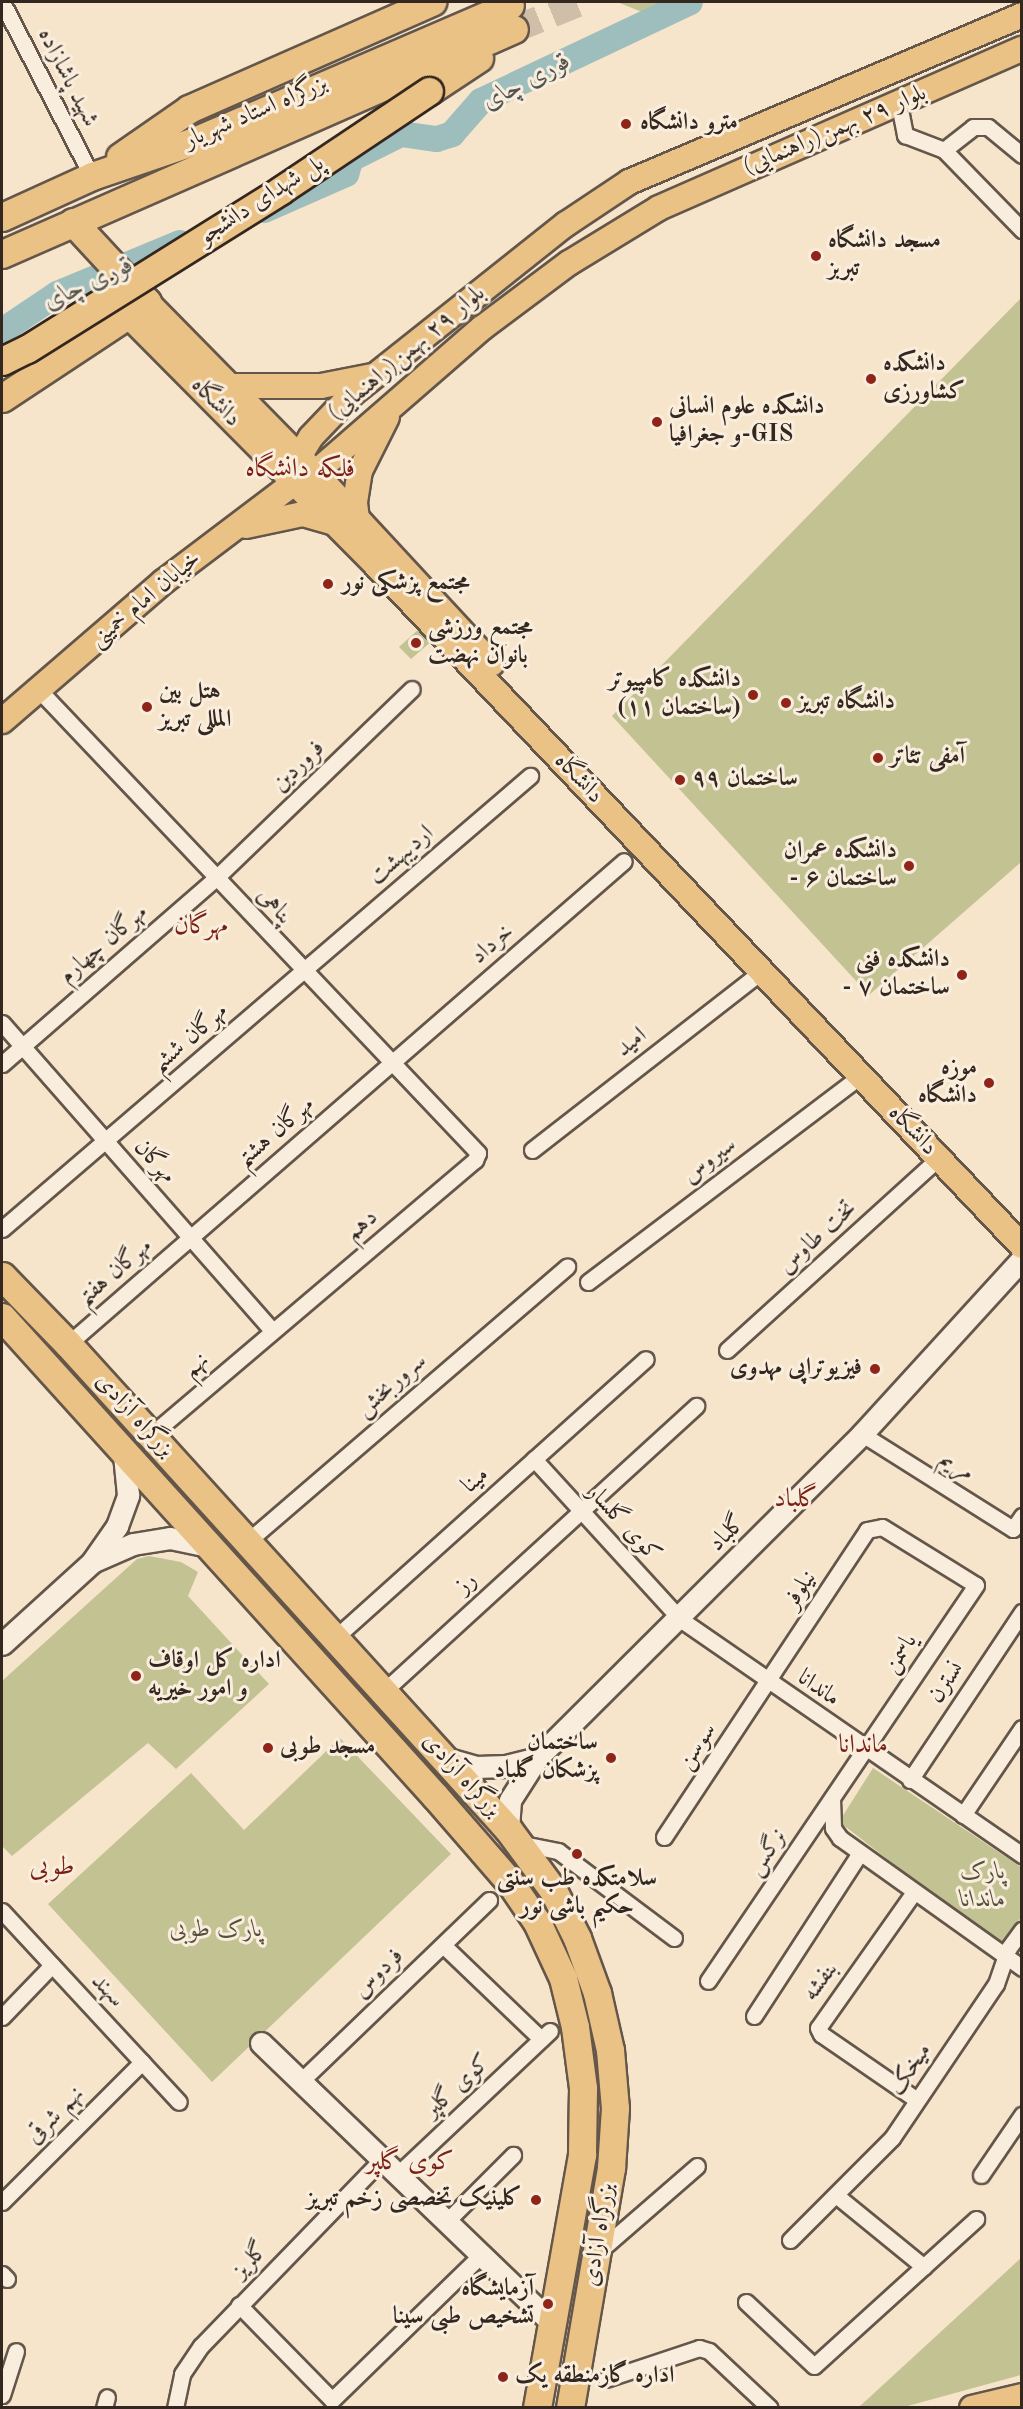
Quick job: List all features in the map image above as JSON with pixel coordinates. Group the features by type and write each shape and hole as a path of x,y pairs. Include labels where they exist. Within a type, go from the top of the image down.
{"highway":[{"path":"92,176 189,109 432,2"},
{"path":"2,254 512,17"},
{"name":"بزرگراه استاد شهریار","path":"2,217 92,176 192,142 512,17"},
{"name":"پل شهدای دانشجو","path":"2,361 27,349 281,190 429,91 512,17"},
{"path":"8,394 138,309 73,222"},
{"name":"بزرگراه آزادی","path":"6,1279 336,1637 513,1836 553,1890 577,1938 597,1993 610,2050 615,2108 611,2168 570,2408"},
{"name":"بزرگراه آزادی","path":"2,1317 124,1455 213,1547 435,1796 509,1881 537,1922 563,1978 575,2027 584,2088 582,2155 537,2408"},
{"path":"435,1796 451,1791 453,1767"},
{"path":"454,1818 469,1801 479,1797"}],"main road":[{"name":"بلوار ٢٩ بهمن(راهنمایی)","path":"303,471 311,437 352,394 567,224 629,182 1022,15"},
{"name":"بلوار ٢٩ بهمن(راهنمایی)","path":"303,471 384,413 510,306 631,223 1022,49"},
{"name":"دانشگاه","path":"138,309 227,386 346,521 761,972 1022,1246"},
{"name":"دانشگاه","path":"138,309 303,471"},
{"path":"227,386 321,386 377,375"},
{"path":"232,530 303,514 346,521 355,502 360,471 384,413 356,413 352,394"},
{"name":"خیابان امام خمینی","path":"2,721 163,582 232,530 303,471"},
{"name":"دانشگاه","path":"346,521 1022,1235"},
{"name":"گلباد","path":"513,1836 510,1800 537,1758 680,1619 862,1434 1022,1259"},
{"path":"5,1635 92,1562 117,1526 128,1495 124,1455"},
{"path":"92,1562 133,1544 170,1538 213,1547"},
{"path":"453,1767 506,1766 537,1758"},
{"path":"261,2043 552,2322"},
{"path":"972,2408 1022,2396"}],"street":[{"name":"شهید پاشازاده","path":"3,2 92,176"},
{"path":"899,104 905,135 944,150 1022,230"},
{"path":"944,150 973,127 988,127 1022,155"},
{"name":"فروردین","path":"216,878 412,689"},
{"name":"پناهی","path":"39,690 391,1063 474,1145 478,1153"},
{"name":"اردیبهشت","path":"304,971 530,776"},
{"name":"خرداد","path":"391,1063 624,861"},
{"name":"مهرگان چهارم","path":"2,1064 216,878"},
{"name":"مهرگان ششم","path":"2,1229 304,971"},
{"name":"امید","path":"532,1150 761,972"},
{"name":"مهرگان","path":"2,1023 273,1331"},
{"name":"مهرگان هشتم","path":"191,1237 391,1063"},
{"name":"سیروس","path":"588,1282 860,1076"},
{"name":"دهم","path":"273,1331 475,1160 478,1153"},
{"name":"تخت طاوس","path":"727,1350 938,1160"},
{"name":"مهرگان هفتم","path":"68,1344 191,1237"},
{"name":"سروربخش","path":"248,1541 567,1267"},
{"name":"نهم","path":"151,1435 273,1331"},
{"name":"مینا","path":"336,1637 646,1359"},
{"name":"رز","path":"384,1691 696,1406"},
{"name":"مریم","path":"862,1434 1013,1529 1022,1516"},
{"name":"کوی گلسار","path":"534,1460 680,1619"},
{"name":"نیلوفر","path":"769,1682 867,1530 874,1526 976,1585"},
{"name":"یاسمن","path":"865,1749 976,1585"},
{"name":"نسترن","path":"910,1780 1022,1612"},
{"name":"ماندانا","path":"680,1619 865,1749 1022,1855"},
{"name":"سوسن","path":"664,1837 769,1682"},
{"path":"963,1815 1022,1728"},
{"name":"نرگس","path":"708,1981 865,1749"},
{"path":"832,1798 833,1828 860,1853 1022,1968"},
{"path":"513,1836 558,1851 674,1938"},
{"path":"754,2016 860,1853"},
{"name":"بنفشه","path":"914,1892 818,2028 821,2034 917,2100"},
{"name":"فردوس","path":"301,2081 489,1900"},
{"name":"سهند","path":"2,1911 179,2102"},
{"path":"1005,1957 1022,1930"},
{"name":"کوی گلپر","path":"397,2175 545,2035 443,1945"},
{"name":"میخک","path":"790,2240 837,2196 892,2138 996,1984 1005,1957"},
{"path":"2,2017 52,1965"},
{"name":"نهم شرقی","path":"2,2202 141,2062"},
{"path":"981,2175 1022,2115"},
{"path":"446,2222 513,2155"},
{"name":"گلریز","path":"175,2408 182,2374 201,2346 381,2160"},
{"path":"598,2252 697,2166"},
{"path":"837,2196 924,2267"},
{"path":"746,2302 814,2366 976,2219"},
{"path":"239,2305 332,2400 481,2255"},
{"path":"606,2379 699,2348 709,2351 770,2408"},
{"path":"2,2396 16,2351"}],"green space":[{"path":"617,2 676,2 647,14"},
{"path":"1021,298 1021,862 869,995 612,716"},
{"name":"مجتمع ورزشی بانوان نهضت","path":"420,628 433,640 411,659 399,647"},
{"path":"149,1556 181,1562 198,1572 188,1596 269,1684 176,1769 148,1743 12,1856 2,1846 2,1681 137,1559"},
{"name":"پارک طوبی","path":"340,1738 451,1854 212,2082 48,1904 191,1773 244,1830"},
{"name":"پارک ماندانا","path":"873,1768 1021,1867 1021,1917 1001,1947 842,1824 842,1817"},
{"path":"1021,2258 1021,2375 904,2407 859,2407"}],"waterway":[{"name":"قوری چای","path":"264,210 346,174 351,159 401,134 437,139 452,134 481,101 690,2"},
{"name":"قوری چای","path":"2,331 57,294 180,243"}],"tunnel":[{"path":"514,29 580,2"}],"place":[{"name":"مترو دانشگاه","path":"626,124"},
{"name":"مسجد دانشگاه تبربز","path":"816,256"},
{"name":"دانشکده کشاورزی","path":"871,379"},
{"name":"دانشکده علوم انسانی و جغرافیا-GIS","path":"657,422"},
{"name":"مجتمع پزشکی نور","path":"328,584"},
{"name":"مجتمع ورزشی بانوان نهضت","path":"416,643"},
{"name":"دانشکده کامپیوتر (ساختمان ۱۱)","path":"753,695"},
{"name":"دانشگاه تبریز","path":"786,703"},
{"name":"هتل بین المللی تبریز","path":"147,707"},
{"name":"آمفی تئاتر","path":"878,758"},
{"name":"ساختمان ۹۹","path":"680,780"},
{"name":"دانشکده عمران - ساختمان ۶","path":"909,866"},
{"name":"دانشکده فنی - ساختمان ۷","path":"962,975"},
{"name":"موزه دانشگاه","path":"989,1083"},
{"name":"فیزیوتراپی مهدوی","path":"875,1369"},
{"name":"اداره کل اوقاف و امور خیریه","path":"136,1676"},
{"name":"مسجد طوبی","path":"268,1748"},
{"name":"ساختمان پزشکان گلباد","path":"611,1758"},
{"name":"سلامتکده طب سنتی حکیم باشی نور","path":"577,1854"},
{"name":"کلینیک تخصصی زخم تبریز","path":"536,2200"},
{"name":"آزمایشگاه تشخیص طبی سینا","path":"548,2304"},
{"name":"اداره گازمنطقه یک","path":"503,2377"}],"district":[{"name":"فلکه دانشگاه","path":"300,470"},
{"name":"مهرگان","path":"201,927"},
{"name":"گلباد","path":"796,1500"},
{"name":"ماندانا","path":"863,1746"},
{"name":"طوبی","path":"52,1868"},
{"name":"کوی گلپر","path":"410,2163"}]}
